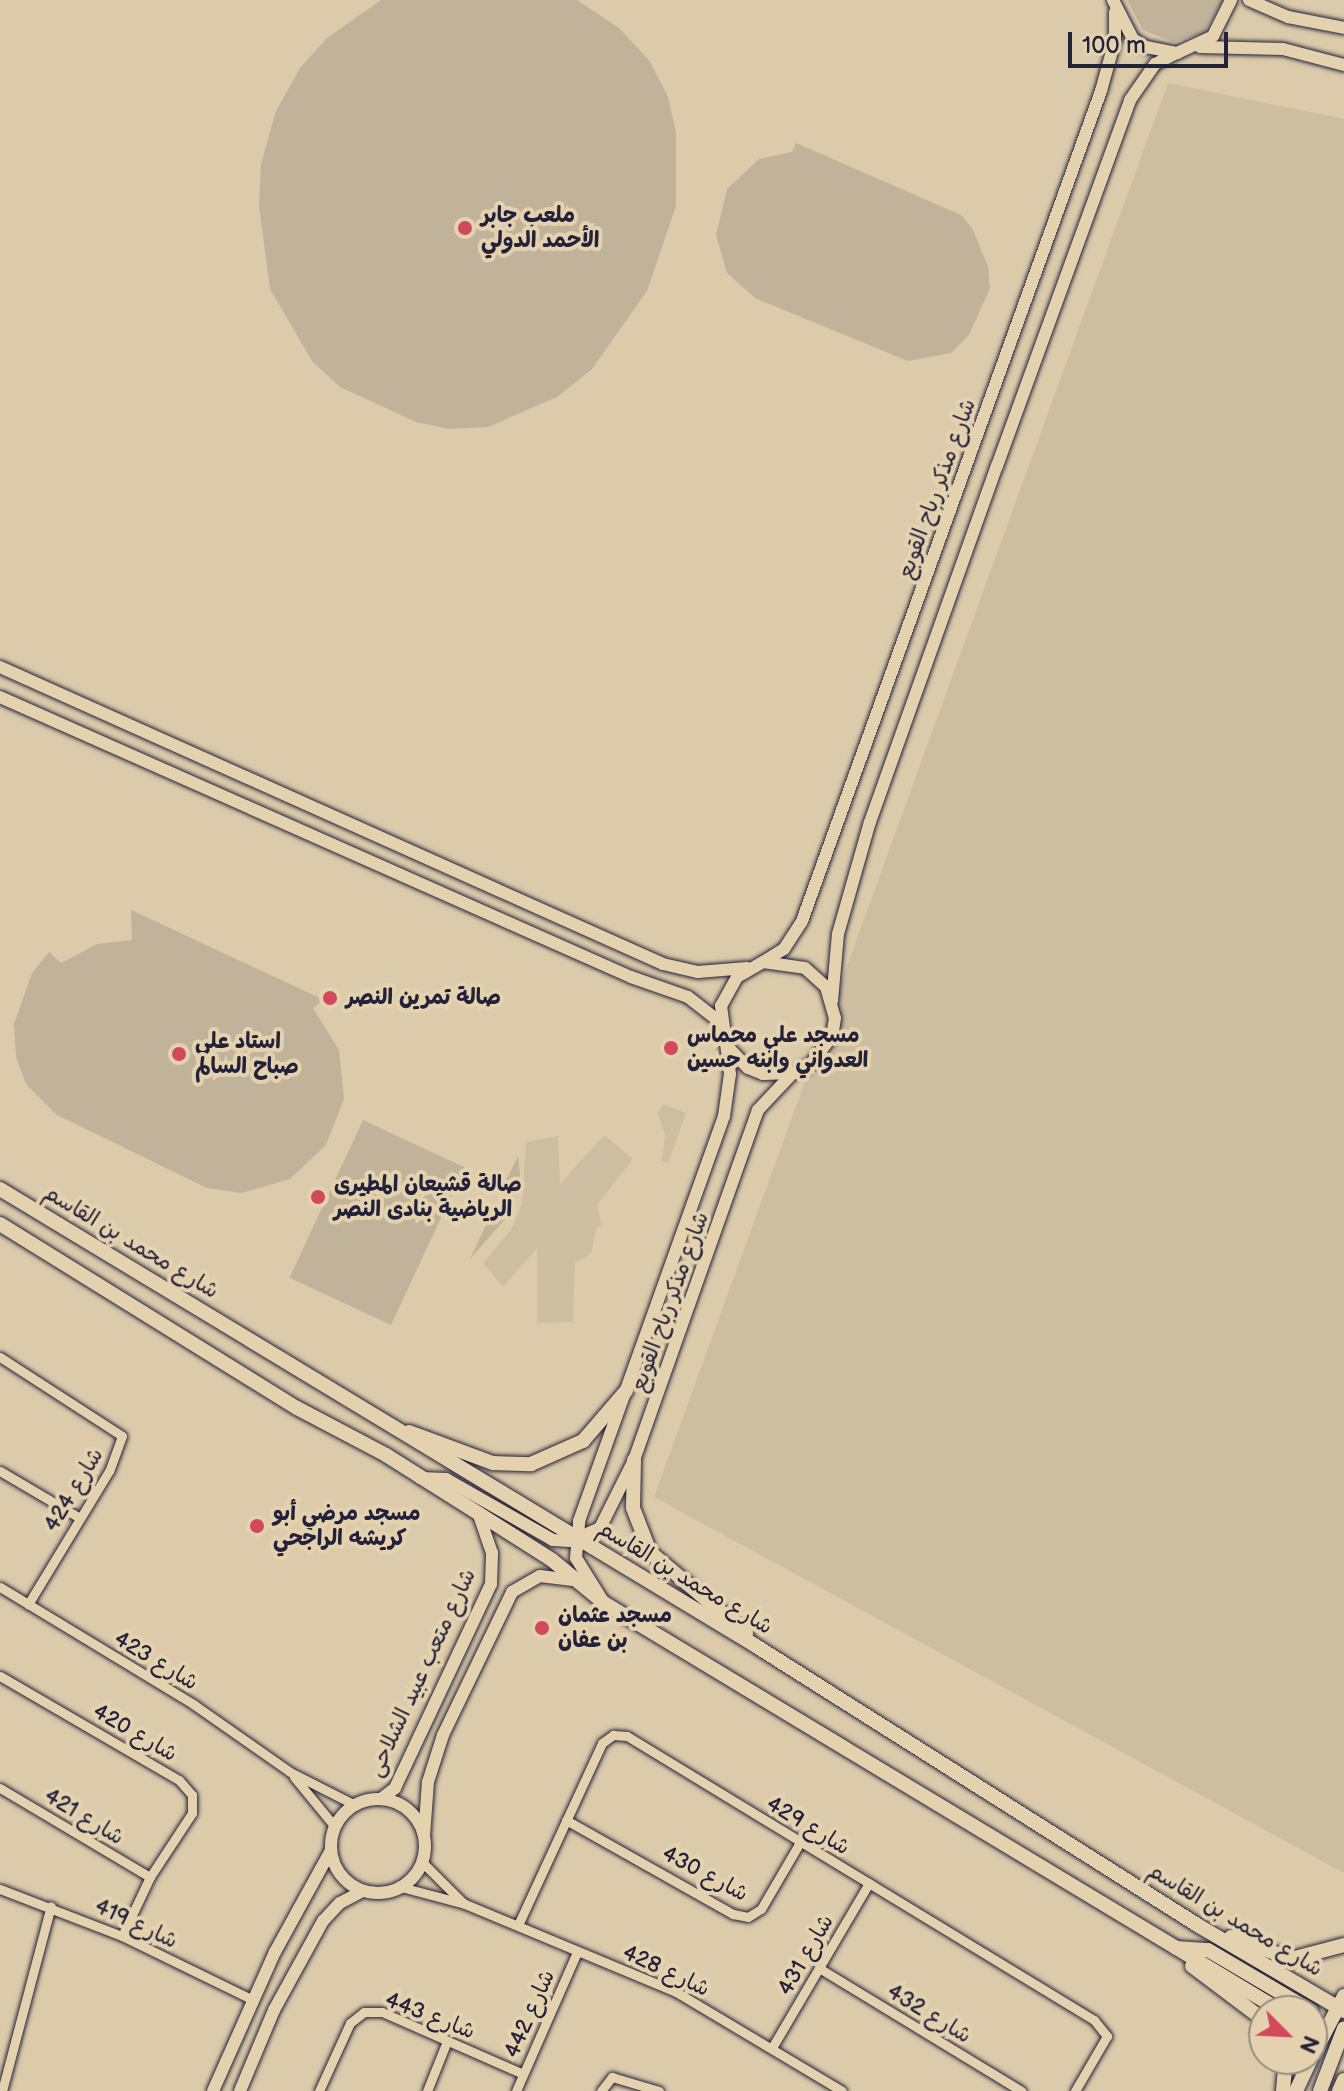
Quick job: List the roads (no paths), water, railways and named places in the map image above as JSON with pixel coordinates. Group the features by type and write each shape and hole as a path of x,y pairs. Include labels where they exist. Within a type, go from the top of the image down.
{"main road":[{"name":"شارع محمد بن القاسم","path":"0,1189 756,1646 1199,1926 1342,2027"},
{"path":"0,1224 419,1478 604,1603 1254,1995"},
{"path":"400,1431 430,1437 493,1463 531,1464 583,1441 626,1391"},
{"path":"634,1460 633,1508 650,1552 756,1646"},
{"path":"1199,1926 1291,1959 1344,1945"},
{"path":"1147,1933 1248,2008"},
{"path":"1175,1948 1208,1950 1285,1995"},
{"path":"1320,2091 1342,2027"},
{"path":"1339,2091 1344,2080"}],"street":[{"path":"1197,48 1225,20 1231,0"},
{"path":"1249,0 1288,17 1344,28"},
{"path":"1114,6 1122,27 1146,47 1177,53"},
{"name":"شارع مذكر رباح القوبع","path":"763,962 784,949 802,921 1091,120 1115,40 1114,6"},
{"path":"750,967 727,990 720,1022 727,1046 748,1068 778,1076 810,1065 832,1036 838,934 878,797 1140,80 1155,64 1177,53 1197,48 1283,49 1344,65"},
{"path":"0,667 663,964 698,972 750,967 763,962 805,968 832,1001"},
{"path":"0,697 177,777 688,997 720,1022"},
{"path":"177,777 187,751"},
{"name":"شارع مذكر رباح القوبع","path":"604,1603 578,1564 577,1539 585,1499 724,1116 729,1088 727,1046"},
{"name":"شارع مذكر رباح القوبع","path":"577,1539 594,1534 605,1521 634,1460 758,1110 773,1089 794,1073"},
{"name":"شارع 424","path":"0,1357 122,1436 109,1471 78,1517 28,1604"},
{"path":"0,1471 78,1517"},
{"path":"419,1478 446,1479 553,1540 577,1539"},
{"name":"شارع متعب عبيد الشلاحى","path":"381,1799 395,1788 491,1584 492,1553 479,1516"},
{"path":"491,1584 505,1580 512,1592 540,1576 573,1580"},
{"name":"شارع 423","path":"0,1587 193,1704 290,1772 355,1805"},
{"name":"شارع متعب عبيد الشلاحى","path":"424,1836 428,1782 443,1735 512,1592"},
{"name":"شارع 420","path":"0,1676 179,1780 192,1795 192,1813 150,1877 122,1936"},
{"name":"شارع 429","path":"518,1925 602,1743 613,1735 663,1756 799,1844 1094,2020 1107,2036 1075,2091"},
{"name":"شارع 423","path":"290,1772 335,1827"},
{"name":"شارع 421","path":"0,1788 150,1877"},
{"path":"213,2091 253,2000 331,1850 335,1827 355,1805 381,1799 410,1811 424,1836 422,1862 401,1887 363,1891 340,1903 323,1921 274,2010 240,2091"},
{"name":"شارع 430","path":"566,1820 733,1914 748,1917 761,1909 799,1844"},
{"path":"331,1850 341,1875 363,1891"},
{"name":"شارع 428","path":"422,1862 465,1904"},
{"name":"شارع 431","path":"773,2046 869,1883"},
{"name":"شارع 428","path":"401,1887 465,1904 676,1992 773,2046 836,2089"},
{"name":"شارع 419","path":"0,1889 51,1906 122,1936 253,2000"},
{"path":"2,2091 51,1906"},
{"name":"شارع 442","path":"516,2091 577,1952"},
{"name":"شارع 432","path":"819,1968 1021,2091"},
{"name":"شارع 443","path":"319,2091 350,2023 364,2012 382,2012 523,2074"},
{"path":"427,2091 447,2041"},
{"path":"601,2091 612,2077 659,2091"}],"place":[{"name":"ملعب جابر الأحمد الدولي","path":"465,228"},
{"name":"صالة تمرين النصر","path":"330,998"},
{"name":"مسجد علي محماس العدواني وابنه حسين","path":"671,1048"},
{"name":"استاد علي صباح السالم","path":"179,1054"},
{"name":"صالة قشيعان المطيرى الرياضية بنادى النصر","path":"318,1197"},
{"name":"مسجد مرضي أبو كريشه الراجحي","path":"257,1526"},
{"name":"مسجد عثمان بن عفان","path":"542,1628"}]}
